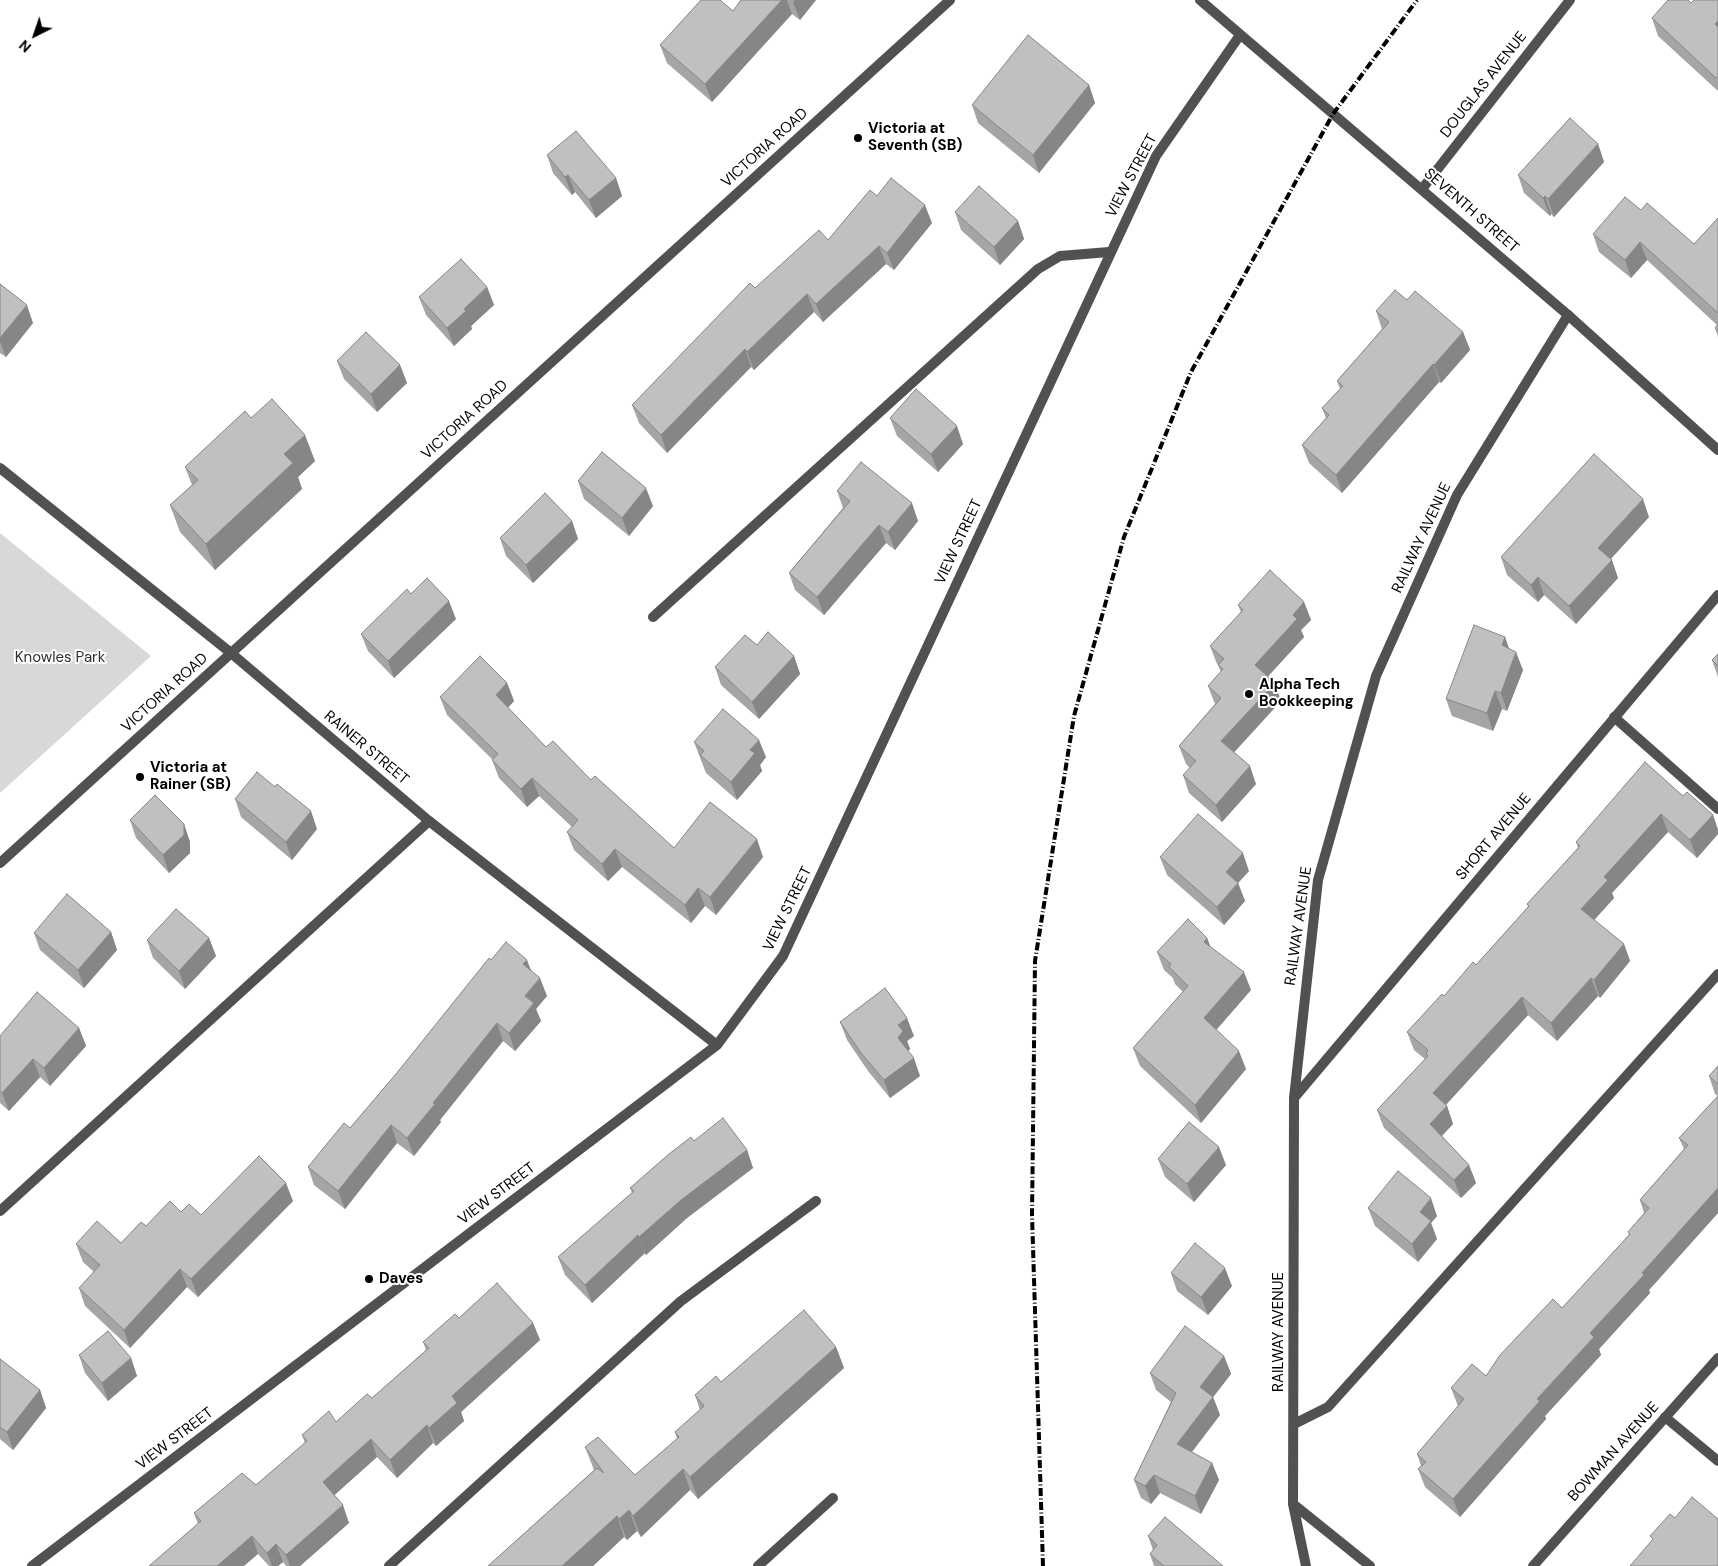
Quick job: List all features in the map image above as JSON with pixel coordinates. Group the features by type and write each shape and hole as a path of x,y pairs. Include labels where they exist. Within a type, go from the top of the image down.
{"street":[{"name":"VICTORIA ROAD","path":"0,863 950,0"},
{"name":"SEVENTH STREET","path":"1200,0 1208,4 1240,36 1568,315 1718,450"},
{"name":"DOUGLAS AVENUE","path":"1422,189 1570,0"},
{"name":"VIEW STREET","path":"32,1566 717,1045 783,956 1109,252 1156,156 1240,36"},
{"path":"653,617 1038,268 1060,256 1109,252"},
{"name":"RAILWAY AVENUE","path":"1306,1566 1294,1504 1294,1098 1318,880 1376,676 1457,495 1568,315"},
{"name":"RAINER STREET","path":"0,468 231,653 429,821 717,1045"},
{"name":"SHORT AVENUE","path":"1294,1098 1718,595"},
{"path":"1614,718 1718,809"},
{"path":"0,1211 429,821"},
{"path":"1294,1424 1328,1406 1718,974"},
{"path":"389,1566 681,1301 816,1201"},
{"name":"BOWMAN AVENUE","path":"1533,1566 1718,1358"},
{"path":"1665,1418 1718,1461"},
{"path":"758,1566 833,1498"},
{"path":"1294,1504 1370,1566"}],"green space":[{"name":"Knowles Park","path":"0,533 151,656 0,793"}],"building":[{"path":"701,0 720,0 733,11 741,0 782,0 705,84 660,45"},
{"path":"1668,0 1688,0 1691,3 1694,0 1718,0 1718,21 1715,24 1718,27 1718,76 1716,78 1652,18"},
{"path":"1028,35 1089,85 1033,155 972,105"},
{"path":"1570,118 1598,144 1548,199 1545,196 1543,198 1518,175"},
{"path":"576,131 616,178 589,200 568,175 565,177 547,155"},
{"path":"891,178 925,205 887,253 879,246 816,304 807,294 747,352 745,349 661,435 632,405 750,283 755,288 819,230 828,240 870,190 877,196"},
{"path":"979,186 1018,221 994,247 955,212"},
{"path":"1625,197 1641,210 1647,203 1694,244 1718,218 1718,313 1640,242 1625,260 1593,234"},
{"path":"461,259 487,287 464,309 466,311 447,328 419,297"},
{"path":"0,284 27,305 0,338"},
{"path":"1395,290 1407,300 1415,291 1463,332 1336,475 1302,445 1329,415 1322,408 1343,386 1337,381 1389,322 1376,311"},
{"path":"366,332 400,365 371,394 337,361"},
{"path":"916,389 957,426 931,454 890,418"},
{"path":"272,399 305,435 284,454 293,463 206,544 170,505 198,480 185,467 245,411 251,418"},
{"path":"602,452 646,488 622,518 578,481"},
{"path":"1594,454 1643,499 1598,548 1612,560 1569,606 1538,577 1531,585 1501,557"},
{"path":"861,462 912,503 888,532 879,525 817,597 789,573 850,501 837,491"},
{"path":"545,493 572,521 526,565 500,538"},
{"path":"1270,570 1304,602 1293,615 1297,619 1255,665 1275,683 1221,741 1250,766 1216,805 1183,775 1196,761 1179,746 1221,698 1208,686 1223,669 1218,665 1224,659 1210,646 1243,610 1238,605"},
{"path":"427,578 449,601 388,661 361,634 407,589 411,594"},
{"path":"1474,625 1505,637 1502,645 1516,652 1501,693 1495,691 1487,713 1446,699"},
{"path":"768,632 794,656 752,702 715,667 745,635 757,645"},
{"path":"1718,654 1718,666 1712,660"},
{"path":"480,656 507,683 496,695 546,747 553,741 591,780 595,776 674,848 710,802 757,839 710,897 698,888 685,905 615,849 602,864 567,832 578,820 532,778 521,789 492,760 498,754 440,697"},
{"path":"723,709 759,740 750,750 755,753 731,782 700,755 704,751 694,742"},
{"path":"1645,762 1683,796 1687,792 1713,815 1690,840 1661,814 1604,877 1608,880 1581,909 1624,944 1594,980 1591,978 1551,1023 1522,997 1433,1093 1447,1106 1430,1124 1469,1165 1454,1180 1377,1110 1428,1056 1426,1053 1428,1050 1407,1032 1442,994 1444,996 1473,962 1476,965 1529,906 1527,904 1580,846 1576,842"},
{"path":"257,772 275,787 277,784 311,811 286,842 235,799"},
{"path":"155,795 184,824 184,835 163,855 130,820"},
{"path":"1198,814 1243,853 1226,872 1238,883 1217,907 1160,857"},
{"path":"67,894 111,932 78,970 34,933"},
{"path":"176,909 209,938 179,971 147,940"},
{"path":"1188,919 1207,938 1204,942 1244,972 1204,1018 1239,1051 1195,1105 1133,1048 1188,986 1169,967 1171,964 1157,952"},
{"path":"506,942 527,960 523,964 540,978 525,996 534,1003 509,1033 497,1023 407,1138 391,1125 338,1191 308,1167 344,1123 350,1128 489,958 491,960"},
{"path":"885,988 907,1018 898,1025 903,1031 898,1038 914,1058 884,1080 861,1053 840,1022"},
{"path":"37,992 79,1028 44,1068 33,1059 2,1093 0,1091 0,1036"},
{"path":"1718,1066 1718,1084 1709,1076"},
{"path":"1718,1096 1718,1188 1642,1273 1644,1275 1590,1333 1594,1337 1537,1399 1540,1401 1453,1499 1418,1469 1426,1462 1417,1454 1464,1399 1451,1388 1472,1364 1486,1376 1500,1355 1553,1299 1562,1308 1630,1234 1628,1232 1649,1208 1640,1200 1688,1145 1679,1138"},
{"path":"723,1118 747,1150 681,1200 639,1237 638,1235 585,1285 558,1257 634,1191 630,1188 669,1154 691,1137 694,1141"},
{"path":"1189,1122 1219,1147 1187,1184 1158,1159"},
{"path":"259,1156 286,1183 191,1279 180,1269 124,1330 79,1288 100,1265 76,1244 97,1221 121,1243 141,1222 146,1226 170,1201 181,1212 189,1204 201,1215"},
{"path":"1398,1171 1431,1198 1420,1212 1431,1221 1412,1244 1368,1208"},
{"path":"1195,1243 1225,1268 1201,1297 1171,1273"},
{"path":"497,1283 533,1323 452,1396 457,1403 429,1428 427,1425 390,1460 371,1439 323,1482 343,1505 286,1555 276,1544 267,1553 252,1536 217,1566 149,1566 201,1521 194,1513 242,1473 256,1485 307,1441 302,1435 329,1411 336,1422 367,1394 372,1398 429,1348 423,1342 455,1314 459,1318"},
{"path":"804,1310 836,1347 690,1477 683,1469 633,1516 629,1510 619,1519 617,1516 562,1566 488,1566 597,1468 604,1473 585,1447 598,1437 635,1475 679,1437 675,1432 704,1406 695,1395 716,1376 721,1382"},
{"path":"1185,1326 1224,1356 1200,1387 1213,1397 1177,1444 1212,1463 1195,1496 1154,1475 1145,1486 1134,1480 1176,1393 1150,1373"},
{"path":"108,1331 131,1358 102,1383 79,1355"},
{"path":"0,1359 40,1390 7,1432 0,1427"},
{"path":"1692,1497 1718,1519 1718,1566 1630,1566 1653,1539 1650,1536 1670,1514 1675,1518"},
{"path":"1165,1517 1223,1566 1164,1566 1150,1554 1157,1545 1148,1536"}],"railway":[{"path":"1043,1566 1032,1215 1035,961 1074,716 1124,537 1191,372 1333,114 1417,0"}],"place":[{"name":"Victoria at Seventh (SB)","path":"858,138"},
{"name":"Alpha Tech Bookkeeping","path":"1249,694"},
{"name":"Victoria at Rainer (SB)","path":"140,777"},
{"name":"Daves","path":"369,1279"}]}
